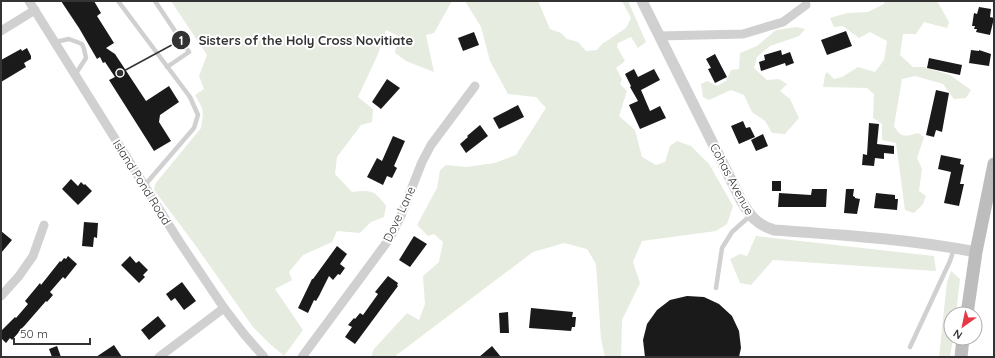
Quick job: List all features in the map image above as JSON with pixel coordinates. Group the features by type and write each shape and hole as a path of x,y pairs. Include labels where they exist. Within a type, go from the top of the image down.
{"main road":[{"path":"968,306 976,252 994,164"},
{"path":"961,357 962,346"}],"street":[{"name":"Island Pond Road","path":"29,1 144,186 224,308 264,357"},
{"name":"Cohas Avenue","path":"642,1 741,200 754,219 763,227 774,230 867,237 976,252"},
{"path":"659,36 743,34 782,22 806,5"},
{"path":"1,31 34,10"},
{"name":"Dove Lane","path":"302,357 390,238 400,218 430,145 475,86"},
{"path":"1,296 19,276 33,256 44,225"},
{"path":"159,357 224,308"}],"lane":[{"path":"118,1 190,97 198,115 194,128 144,186"},
{"path":"155,1 189,52 167,67"},
{"path":"55,42 69,39 82,44 86,58 75,75"},
{"path":"716,288 722,248 732,232 751,215"},
{"path":"910,347 950,262 955,248"}],"shaded area":[{"path":"171,1 452,1 434,33 426,35 434,72 406,61 395,53 398,36 386,30 378,54 358,97 373,109 372,122 361,125 337,157 335,174 352,192 368,191 375,194 386,206 384,217 371,222 360,233 337,231 332,242 303,255 289,272 292,280 275,289 303,330 284,356 253,327 154,190 155,184 201,128 203,118 202,108 195,95 204,89 199,76 207,55"},
{"path":"465,1 538,1 550,29 561,33 567,39 578,42 586,51 597,50 602,44 626,28 631,18 622,1 628,1 646,42 638,48 631,37 618,43 617,47 625,61 616,68 622,79 620,84 627,91 619,116 635,130 642,157 656,165 665,162 670,146 677,141 691,146 709,164 733,206 727,224 716,231 642,241 633,262 640,283 622,320 621,357 605,357 601,339 596,264 587,249 564,243 533,252 394,357 371,357 374,349 407,313 419,320 425,304 423,276 439,262 443,242 434,234 428,236 417,225 437,188 440,170 446,165 466,167 495,163 516,155 546,108 536,97 508,94 490,61 481,27"},
{"path":"885,1 937,1 949,22 947,28 924,22 916,34 903,34 900,55 913,67 924,67 950,75 971,90 966,98 954,99 943,84 915,76 902,79 894,126 901,135 907,136 918,133 924,137 917,158 922,169 919,191 926,196 923,204 914,213 905,210 896,143 882,140 882,124 873,118 874,94 867,88 823,87 827,72 834,79 842,77 858,67 875,72 884,60 887,41 870,32 859,38 843,26 834,27 830,18 847,13 868,12 884,4"},
{"path":"797,27 805,29 799,36 770,46 757,57 754,68 767,80 779,79 787,84 780,91 790,99 799,118 785,134 772,133 765,121 752,112 744,95 731,90 709,100 703,97 701,84 707,81 717,86 726,81 731,70 739,69 740,53 757,46 776,30"},
{"path":"756,236 934,256 936,271 773,260 751,285 740,283 730,259 740,254 747,256"},
{"path":"951,271 960,279 957,306 944,306 947,282"},
{"path":"943,320 943,346 952,346 950,357 939,357"}],"building":[{"path":"61,1 94,1 101,13 97,16 114,43 106,48 115,54 146,101 169,86 179,102 160,115 159,122 171,141 154,151 109,80 115,77 100,57 97,59"},
{"path":"979,7 991,9 990,17 994,18 990,35 976,32 977,29 974,29 975,26 972,26 974,13 977,14"},
{"path":"846,31 852,46 827,55 821,40"},
{"path":"474,32 479,45 463,51 458,38"},
{"path":"27,48 31,59 24,63 26,67 1,82 1,60 21,49 22,51"},
{"path":"781,50 782,55 790,52 794,63 786,66 785,63 761,71 759,62 765,60 764,55"},
{"path":"971,50 979,50 991,54 989,66 969,63"},
{"path":"715,54 727,77 715,83 708,69 711,68 706,59"},
{"path":"929,58 962,65 960,75 927,68"},
{"path":"634,69 638,77 654,69 660,80 641,90 650,111 660,106 666,118 640,129 629,105 638,101 625,74"},
{"path":"387,79 400,88 381,109 372,102"},
{"path":"936,90 949,93 942,132 936,130 934,137 926,135"},
{"path":"518,105 524,117 499,129 493,118"},
{"path":"743,121 746,128 750,127 755,137 739,144 731,126"},
{"path":"869,123 879,124 877,144 894,146 894,154 884,153 884,159 875,158 874,166 862,165 863,154 867,155"},
{"path":"480,125 488,136 466,153 460,144"},
{"path":"763,134 768,146 756,151 751,140"},
{"path":"393,136 405,141 394,166 397,168 392,178 387,176 383,185 367,177 377,158 382,161"},
{"path":"941,155 961,159 960,164 964,165 960,184 964,184 959,206 944,203 951,172 938,169"},
{"path":"71,179 78,186 81,182 84,185 85,184 92,191 78,205 62,189"},
{"path":"772,181 781,181 781,191 772,191"},
{"path":"812,189 827,189 826,207 778,207 779,193 811,195"},
{"path":"846,189 854,189 853,196 860,199 857,214 844,213"},
{"path":"876,193 895,195 895,199 898,199 897,210 874,208"},
{"path":"84,222 98,223 97,238 94,237 93,247 82,246"},
{"path":"1,231 12,240 1,253"},
{"path":"414,236 427,244 410,267 399,260"},
{"path":"337,246 347,254 340,264 345,268 340,275 338,274 333,280 329,276 308,313 298,308 312,279"},
{"path":"68,256 77,264 65,279 63,277 50,292 53,295 47,302 46,301 12,340 10,338 6,343 1,338 1,331 15,317 16,318 28,304 25,301 40,283 41,285 60,261 61,262 64,258 66,259"},
{"path":"130,256 136,263 139,261 148,270 143,275 145,277 139,283 121,265"},
{"path":"388,276 398,283 398,286 355,344 345,337 352,327 348,325 360,313 363,315 378,294 375,292"},
{"path":"182,282 196,301 184,310 175,298 171,301 166,294"},
{"path":"687,296 704,297 719,304 732,316 739,331 741,348 739,357 645,357 643,340 647,324 657,310 670,300"},
{"path":"531,308 573,312 572,317 576,317 575,327 572,327 571,331 529,328"},
{"path":"508,312 509,333 500,333 499,313"},
{"path":"158,316 166,326 149,340 141,330"},
{"path":"114,345 122,357 96,357"},
{"path":"57,346 61,357 52,357 49,349"},
{"path":"492,346 501,357 479,357"}],"place":[{"name":"Sisters of the Holy Cross Novitiate","path":"120,73"}]}
